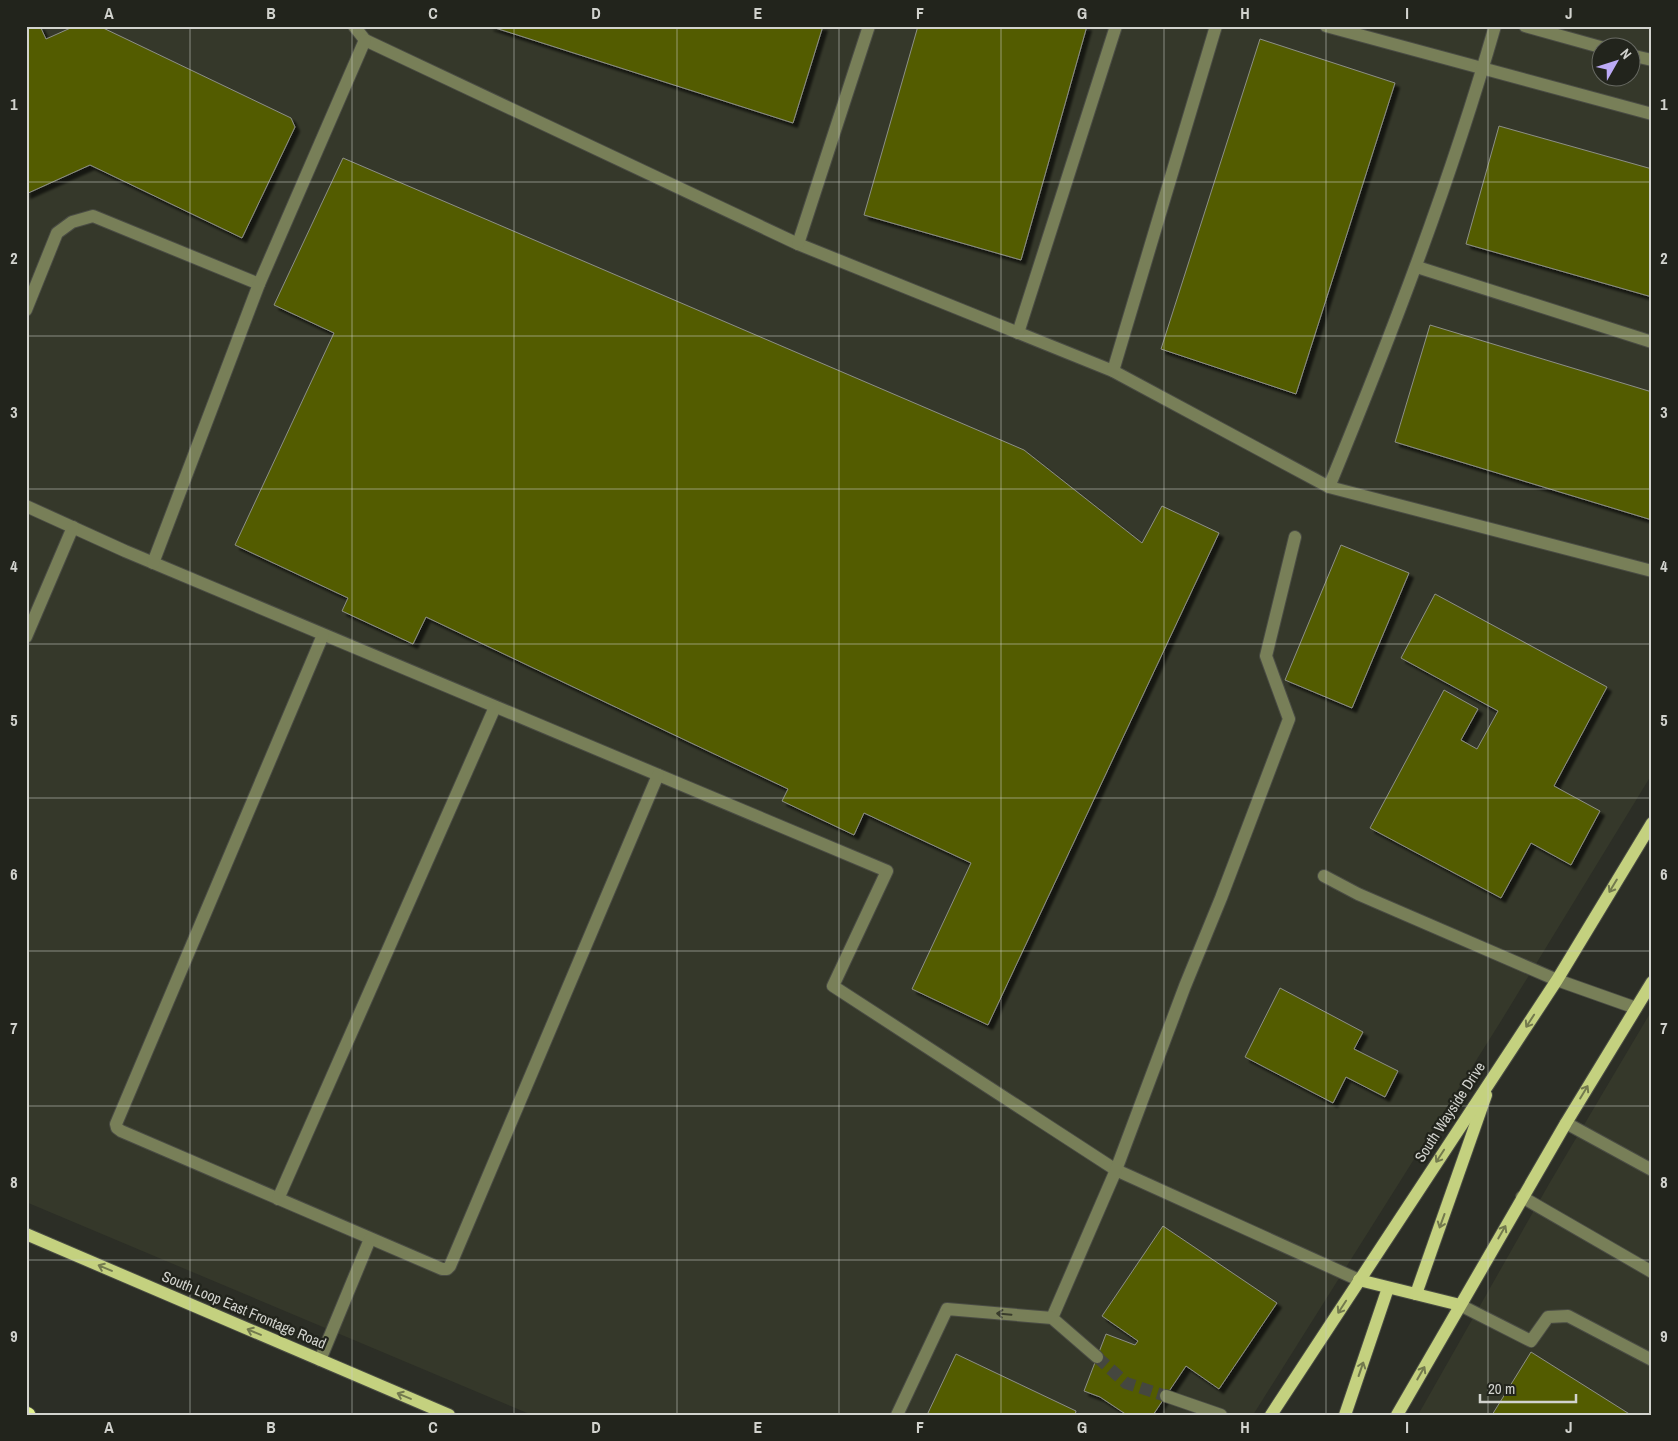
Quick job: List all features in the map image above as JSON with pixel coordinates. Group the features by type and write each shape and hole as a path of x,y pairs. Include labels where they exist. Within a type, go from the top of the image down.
{"main road":[{"name":"South Wayside Drive","path":"1271,1415 1557,980 1652,823"},
{"path":"1397,1415 1566,1122 1652,982"},
{"path":"1416,1294 1493,1076"},
{"name":"South Loop East Frontage Road","path":"26,1234 449,1415"},
{"path":"1359,1280 1460,1305"},
{"path":"1345,1415 1388,1288"}],"lane":[{"path":"354,26 364,40 798,244 1112,372 1329,487 1652,571"},
{"path":"798,244 869,26"},
{"path":"1018,333 1116,26"},
{"path":"1112,372 1216,26"},
{"path":"1326,26 1482,70 1652,114"},
{"path":"1329,487 1417,266 1495,26"},
{"path":"1525,26 1590,44"},
{"path":"153,563 259,284 364,40"},
{"path":"26,310 57,233 72,222 92,216 259,284"},
{"path":"1417,266 1652,342"},
{"path":"26,506 153,563 887,871 833,986 1116,1170 1359,1280"},
{"path":"26,637 73,527"},
{"path":"1052,1318 1116,1170 1289,719 1266,656 1295,537"},
{"path":"323,635 116,1124 117,1128 121,1131 370,1239 442,1269 450,1266 658,775"},
{"path":"278,1199 495,707"},
{"path":"1324,876 1358,894 1557,980 1636,1008"},
{"path":"1566,1122 1652,1170"},
{"path":"1522,1197 1652,1272"},
{"path":"320,1360 370,1239"},
{"path":"1460,1305 1531,1341 1548,1317 1568,1316 1652,1360"},
{"path":"897,1415 947,1309 1052,1318 1097,1357"},
{"path":"1166,1396 1221,1415"}],"shaded area":[{"path":"26,26 1652,26 1652,774 1501,1021 1253,1415 532,1415 26,1202"},
{"path":"1652,1010 1652,1415 1418,1415 1549,1184"}],"building":[{"path":"26,26 40,26 46,39 75,26 99,26 291,118 295,127 242,238 90,165 26,194"},
{"path":"489,26 823,26 793,123"},
{"path":"918,26 1087,26 1021,260 864,215"},
{"path":"1260,39 1395,83 1296,394 1161,349"},
{"path":"1499,126 1652,169 1652,297 1466,244"},
{"path":"343,158 1024,450 1142,543 1162,506 1219,533 988,1025 912,989 971,863 864,813 854,835 782,801 788,789 426,617 413,644 342,611 348,598 235,545 334,333 274,305"},
{"path":"1430,325 1652,392 1652,520 1395,442"},
{"path":"1341,545 1409,573 1352,708 1285,680"},
{"path":"1435,594 1607,687 1554,786 1600,811 1571,865 1531,843 1501,898 1370,828 1444,690 1478,709 1461,740 1477,749 1498,711 1401,658"},
{"path":"1280,988 1363,1032 1354,1049 1398,1071 1385,1097 1346,1077 1333,1103 1245,1057"},
{"path":"1163,1226 1277,1303 1219,1389 1186,1366 1153,1415 1127,1415 1100,1397 1084,1391 1106,1334 1135,1345 1138,1341 1102,1316"},
{"path":"1531,1352 1631,1415 1492,1415"},
{"path":"956,1354 1076,1411 1075,1415 927,1415"}],"tunnel":[{"path":"1097,1357 1126,1383 1166,1396"}]}
